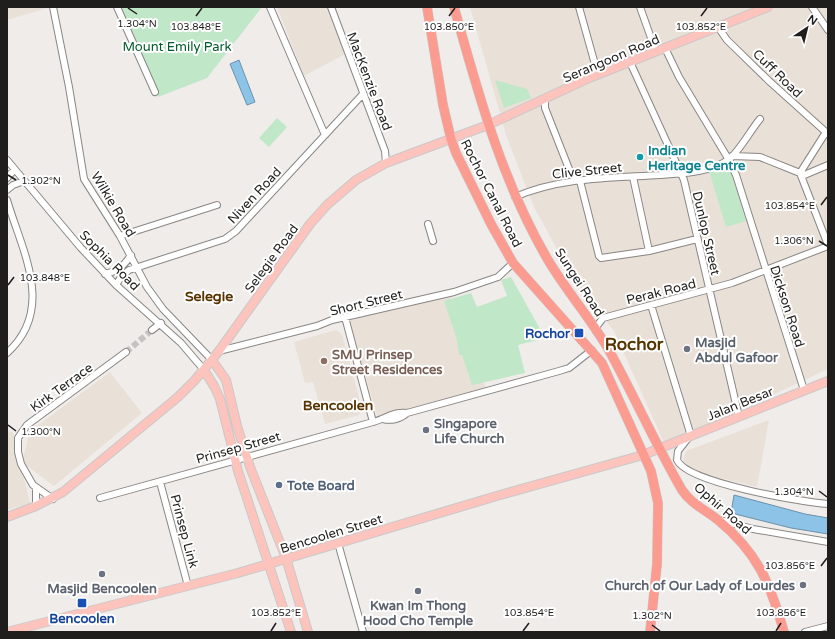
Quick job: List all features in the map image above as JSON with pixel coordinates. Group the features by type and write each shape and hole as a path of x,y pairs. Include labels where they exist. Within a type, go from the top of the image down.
{"highway":[{"name":"Rochor Canal Road","path":"427,7 451,139 491,224 513,263 602,363 651,471 658,503 657,564 650,632"},
{"name":"Sungei Road","path":"454,7 488,125 515,197 548,260 596,331 618,369 660,449"},
{"path":"614,391 618,390 621,383 618,369"},
{"name":"Ophir Road","path":"660,449 684,492 701,508 717,519 744,544 756,560 769,587 784,632"}],"main road":[{"name":"Serangoon Road","path":"488,125 544,102 598,75 768,7"},
{"name":"Selegie Road","path":"53,499 135,434 178,397 204,370 310,224 327,205 356,180 386,163 488,125"},
{"path":"212,360 226,380 237,426 286,558 308,632"},
{"path":"204,370 220,399 235,461 270,564 291,632"},
{"name":"Jalan Besar","path":"660,449 828,381"},
{"name":"Bencoolen Street","path":"7,632 270,564 338,542 644,456 660,449"},
{"path":"7,517 53,499"}],"street":[{"name":"Wilkie Road","path":"53,7 63,52 84,179 131,254 137,269 156,301 212,360"},
{"path":"117,7 154,92"},
{"path":"270,7 325,135"},
{"name":"MacKenzie Road","path":"331,7 385,151 386,163"},
{"path":"579,7 598,75"},
{"path":"640,7 656,52"},
{"path":"812,7 828,30"},
{"name":"Cuff Road","path":"718,27 727,40 769,81 827,133 801,174"},
{"name":"Dickson Road","path":"665,48 679,77 730,158 804,390"},
{"name":"Dunlop Street","path":"630,62 681,173 739,417"},
{"name":"Niven Road","path":"116,285 124,273 225,239 236,231 363,94"},
{"path":"544,102 554,122 577,179 599,256 604,259 649,251 697,239"},
{"path":"730,158 760,119"},
{"path":"730,158 760,157 801,174 828,165"},
{"name":"Clive Street","path":"515,197 545,186 577,179 633,177 700,171 730,158"},
{"name":"Sophia Road","path":"7,160 14,170 116,285 161,323 181,343 204,370"},
{"path":"7,178 14,170"},
{"path":"801,174 828,246"},
{"path":"633,177 649,251"},
{"path":"7,190 13,185 24,181"},
{"path":"7,200 30,271 33,299 29,322 15,345 7,353"},
{"path":"120,236 217,205"},
{"path":"428,224 434,241"},
{"name":"Perak Road","path":"596,331 597,326 603,318 709,290 766,272 828,246"},
{"path":"106,274 116,272 122,267 131,254"},
{"name":"Short Street","path":"219,351 317,326 345,317 473,286 498,277 513,263"},
{"path":"651,305 690,436 678,451 677,460 684,468 697,475 754,491 792,499 828,504"},
{"path":"345,317 373,422"},
{"path":"152,330 161,323"},
{"name":"Prinsep Street","path":"100,498 373,422 404,416 407,413 569,368 592,350"},
{"name":"Kirk Terrace","path":"53,499 36,488 25,473 18,452 18,438 27,425 126,352"},
{"name":"Prinsep Link","path":"160,482 188,586"},
{"path":"36,488 36,506"},
{"path":"717,519 753,529 828,542"},
{"path":"338,542 363,632"},
{"path":"805,632 828,626"}],"shaded area":[{"path":"7,7 48,7 48,8 7,20"},
{"path":"277,7 328,7 345,54 304,76"},
{"path":"470,7 828,7 828,369 665,445 614,331 574,280 534,207 506,135"},
{"path":"450,294 486,388 378,418 348,319"},
{"name":"SMU Prinsep Street Residences","path":"336,330 342,334 362,409 359,415 325,424 313,382 305,383 294,342"},
{"path":"110,372 142,413 54,486 22,462 30,431"},
{"path":"769,420 757,487 692,471 683,461 686,451"},
{"path":"7,431 13,432 30,503 7,510"}],"green space":[{"name":"Mount Emily Park","path":"118,7 262,7 207,78 158,97"},
{"path":"495,80 527,89 531,98 504,108"},
{"path":"277,118 287,127 269,147 259,138"},
{"path":"729,165 746,221 726,227 709,171"},
{"path":"511,277 545,338 518,345 525,373 472,385 462,355 459,355 457,340 444,301 471,293 477,307 507,296 501,280"}],"water":[{"path":"239,60 255,102 247,105 230,64"},
{"path":"734,495 805,514 828,518 828,534 791,528 731,513"}],"tunnel":[{"path":"126,352 152,330"}],"place":[{"name":"Indian Heritage Centre","path":"640,157"},
{"name":"Rochor","path":"579,333"},
{"name":"Masjid Abdul Gafoor","path":"687,349"},
{"name":"SMU Prinsep Street Residences","path":"324,361"},
{"name":"Singapore Life Church","path":"426,430"},
{"name":"Tote Board","path":"279,485"},
{"name":"Masjid Bencoolen","path":"102,574"},
{"name":"Church of Our Lady of Lourdes","path":"803,585"},
{"name":"Kwan Im Thong Hood Cho Temple","path":"418,591"},
{"name":"Bencoolen","path":"82,603"}],"district":[{"name":"Selegie","path":"209,296"},
{"name":"Rochor","path":"634,344"},
{"name":"Bencoolen","path":"338,405"}]}
